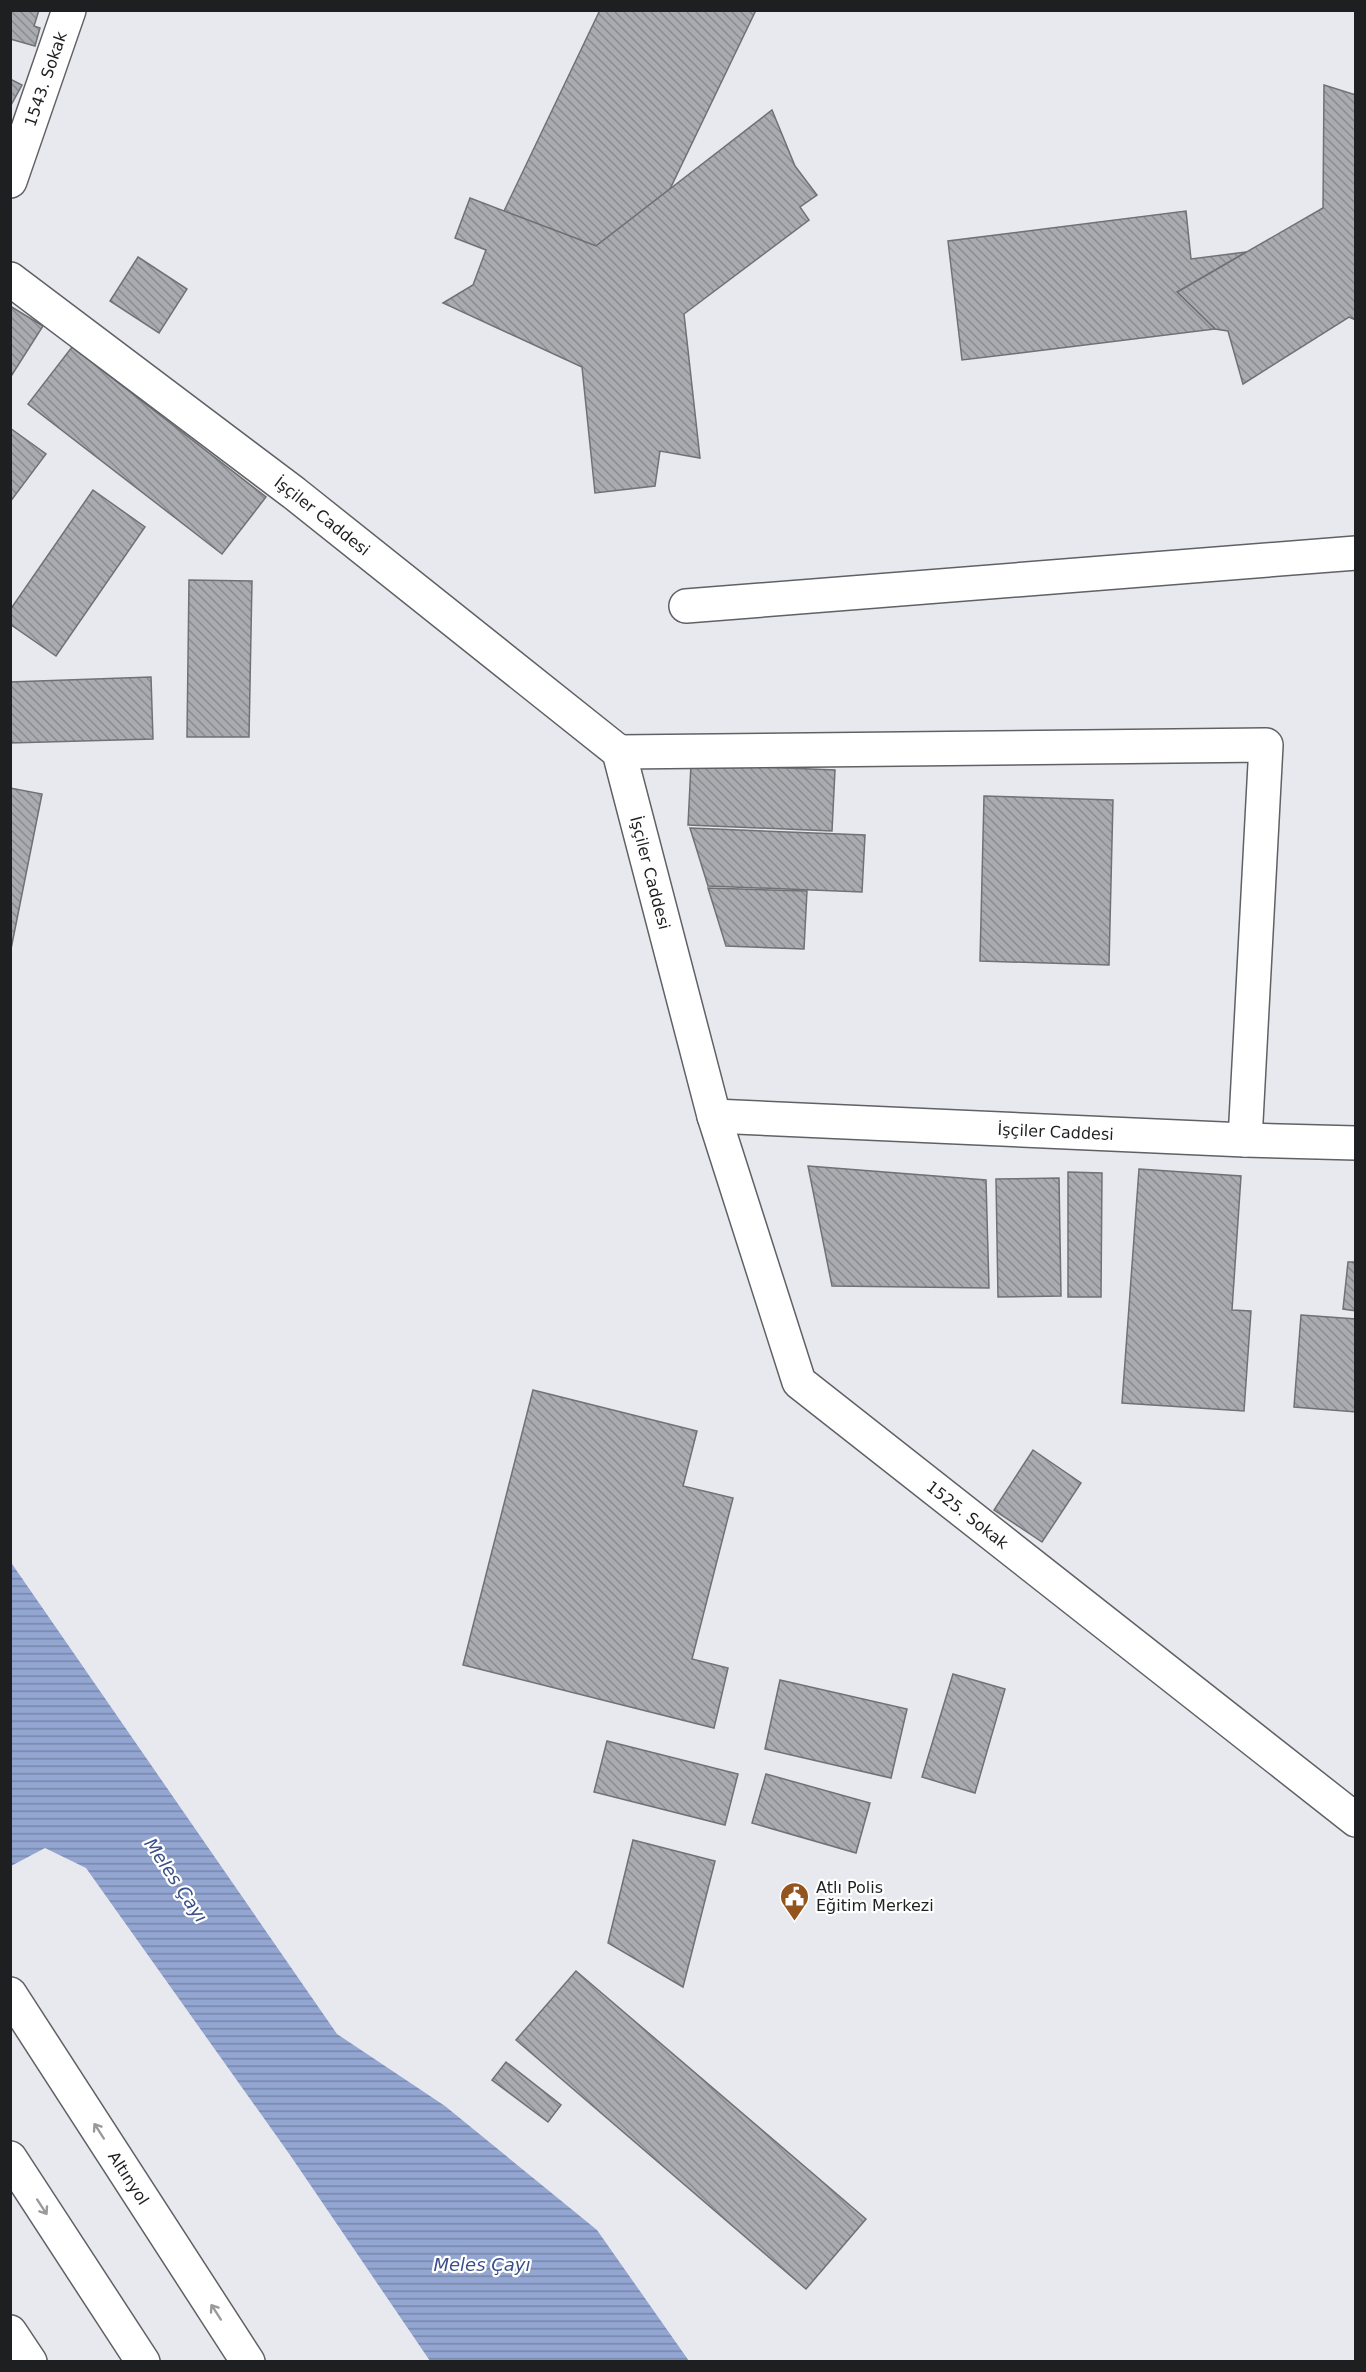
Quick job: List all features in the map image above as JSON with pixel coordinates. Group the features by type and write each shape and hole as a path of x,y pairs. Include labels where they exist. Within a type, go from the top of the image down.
{"main road":[{"name":"1543. Sokak","path":"10,181 69,10"},
{"name":"İşçiler Caddesi","path":"10,279 294,494 619,752 714,1116 1356,1143"},
{"path":"686,606 1356,553"},
{"path":"619,752 1266,745 1245,1140"},
{"name":"1525. Sokak","path":"714,1116 799,1382 1356,1820"},
{"name":"Altınyol","path":"10,1994 248,2361"},
{"path":"10,2158 143,2361"},
{"path":"10,2332 30,2361"}],"water":[{"name":"Meles Çayı","path":"10,1561 337,2034 445,2106 597,2230 689,2361 430,2361 290,2155 86,1868 45,1848 11,1866"}],"building":[{"path":"10,10 39,10 34,26 40,28 35,46 10,39"},
{"path":"600,10 756,10 670,189 596,246 504,211"},
{"path":"10,79 22,85 10,107"},
{"path":"1324,85 1356,95 1356,320 1349,317 1243,384 1228,331 1215,329 1177,292 1323,208"},
{"path":"772,110 795,166 817,195 800,207 809,220 684,314 700,458 660,451 655,486 595,493 582,367 443,303 473,285 486,250 455,238 470,198 596,246"},
{"path":"1186,211 1191,259 1246,252 1177,292 1215,329 962,360 948,241"},
{"path":"138,257 187,289 159,333 110,301"},
{"path":"10,306 43,326 10,378"},
{"path":"72,347 266,497 222,554 28,404"},
{"path":"10,428 46,454 10,502"},
{"path":"93,490 145,527 56,656 10,624 10,610"},
{"path":"189,580 252,581 249,737 187,737"},
{"path":"151,677 153,739 10,743 10,682"},
{"path":"691,764 835,770 832,831 688,825"},
{"path":"10,788 42,794 10,954"},
{"path":"984,796 1113,800 1109,965 980,961"},
{"path":"690,828 865,835 862,892 708,886"},
{"path":"708,888 807,891 804,949 726,946"},
{"path":"808,1166 986,1180 989,1288 832,1286"},
{"path":"1139,1169 1241,1176 1232,1310 1251,1311 1244,1411 1122,1403"},
{"path":"1068,1172 1102,1173 1101,1297 1068,1297"},
{"path":"1059,1178 1061,1296 998,1297 996,1179"},
{"path":"1348,1262 1356,1262 1356,1311 1343,1309"},
{"path":"1301,1315 1356,1319 1356,1412 1294,1407"},
{"path":"533,1390 697,1431 683,1486 733,1498 692,1659 728,1668 714,1728 463,1665"},
{"path":"1033,1450 1081,1483 1042,1542 994,1510"},
{"path":"953,1674 1005,1689 975,1793 922,1777"},
{"path":"780,1680 907,1709 891,1778 765,1749"},
{"path":"607,1741 738,1774 725,1825 594,1792"},
{"path":"766,1774 870,1803 856,1853 752,1823"},
{"path":"633,1840 715,1861 683,1987 608,1943"},
{"path":"576,1971 866,2219 806,2289 516,2040"},
{"path":"506,2062 561,2105 548,2122 492,2080"}],"place":[{"name":"Atlı Polis Eğitim Merkezi","path":"795,1922"}]}
